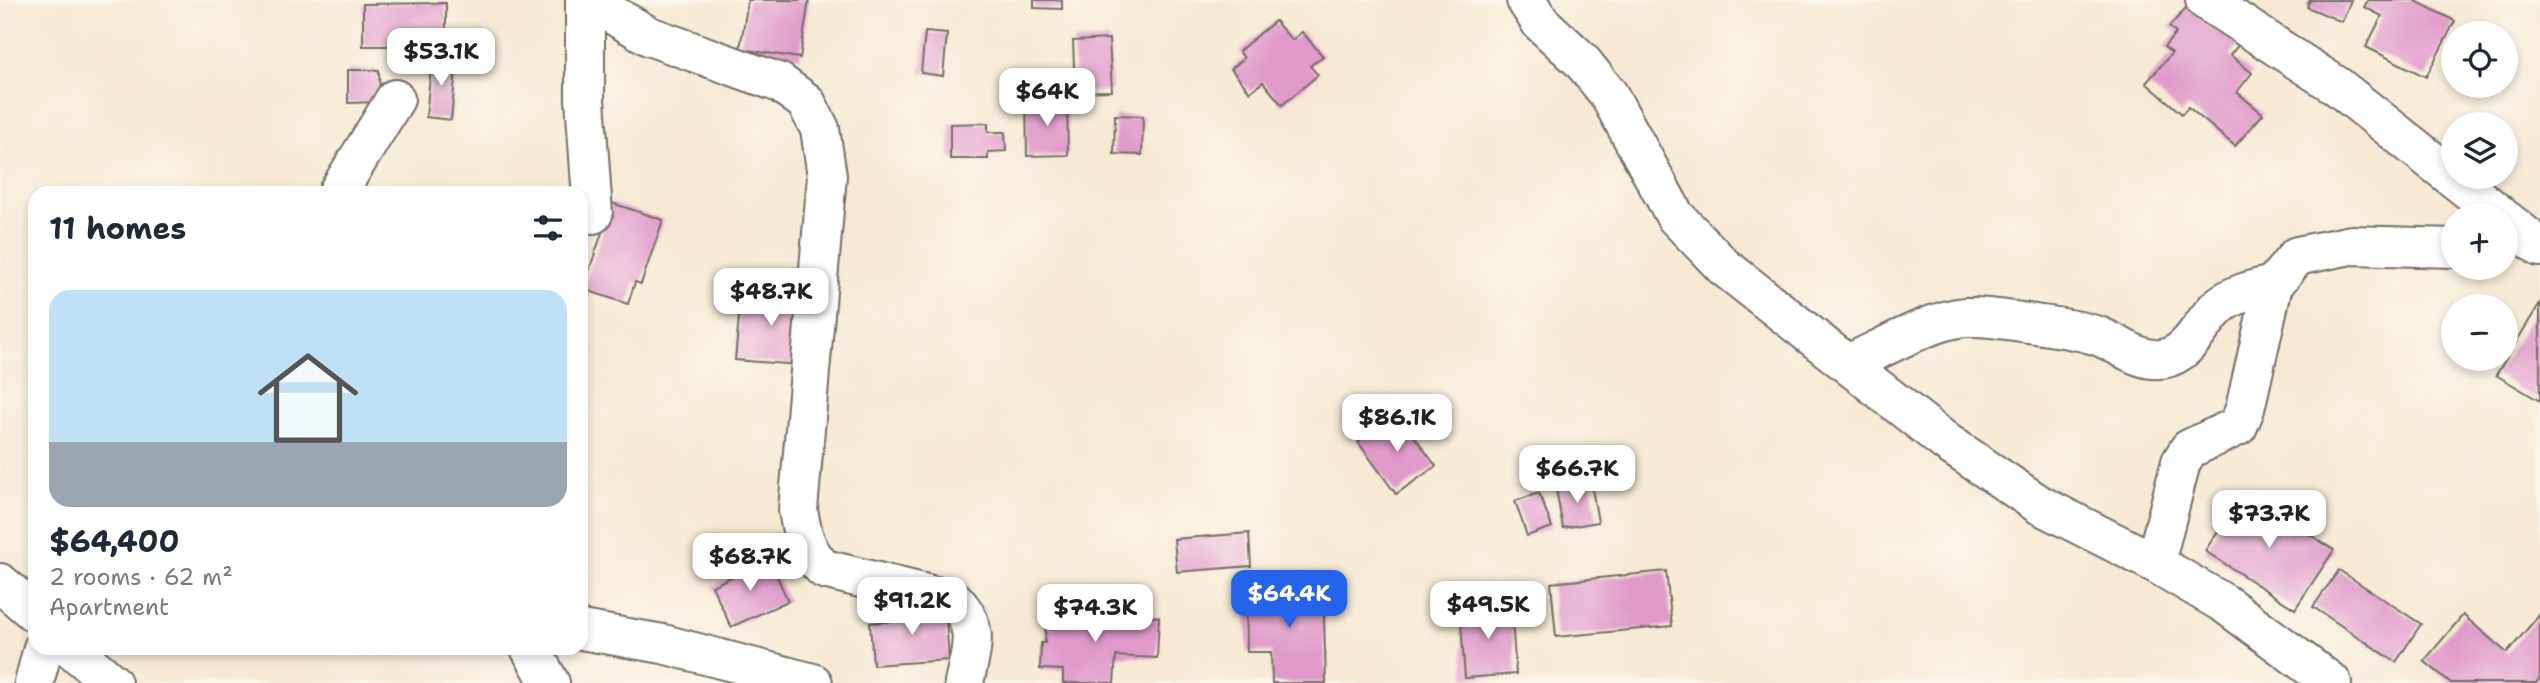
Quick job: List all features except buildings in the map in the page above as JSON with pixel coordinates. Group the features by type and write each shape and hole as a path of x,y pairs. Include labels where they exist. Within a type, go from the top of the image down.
{"street":[{"path":"593,214 585,99 586,0 649,36 780,83 806,102 820,129 827,176 798,510 801,530 813,558 824,569 955,601 967,615 972,630 964,683"},
{"path":"1526,0 1541,23 1581,60 1609,95 1675,216 1723,266 1946,442 2040,505 2155,563 2225,604 2323,681"},
{"path":"2205,0 2337,86 2485,203"},
{"path":"342,186 395,99"},
{"path":"2518,230 2540,247"},
{"path":"2155,563 2181,462 2189,449 2203,440 2238,426 2245,410 2273,285 2297,256 2351,245 2441,248"},
{"path":"2518,247 2540,247"},
{"path":"1848,365 1928,327 1965,317 2067,328 2098,336 2142,357 2159,360 2173,356 2193,340 2220,306 2246,292 2273,285"},
{"path":"588,632 663,644 813,683"},
{"path":"34,683 41,655"},
{"path":"79,655 112,683"},
{"path":"534,655 550,683"}]}
